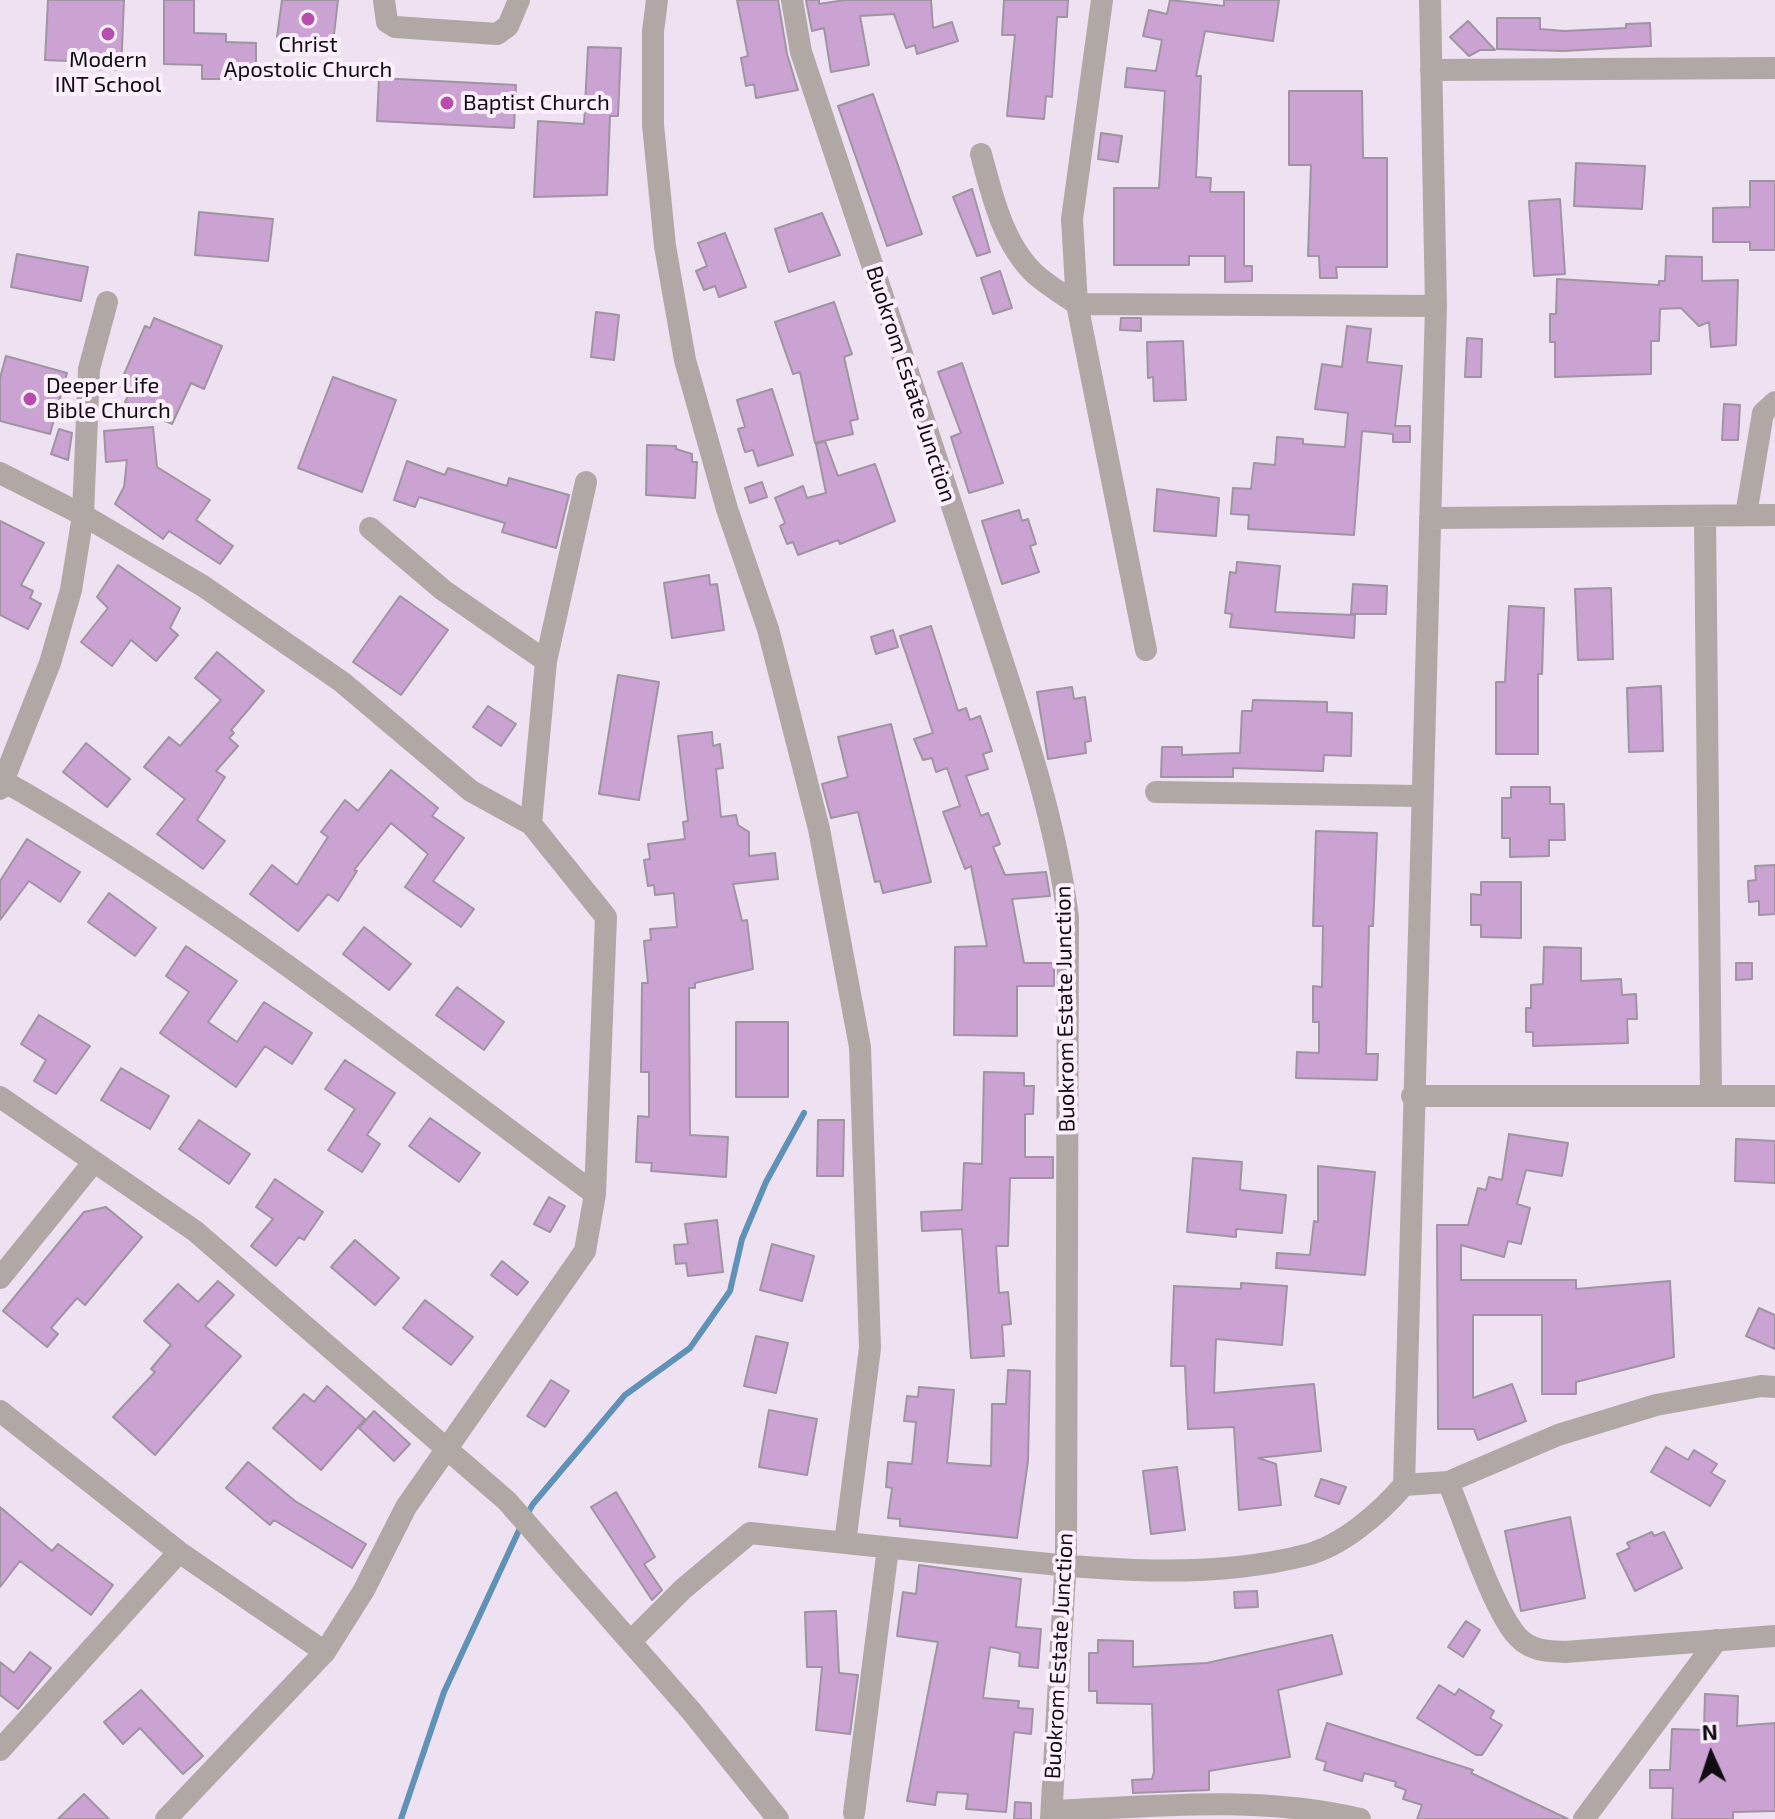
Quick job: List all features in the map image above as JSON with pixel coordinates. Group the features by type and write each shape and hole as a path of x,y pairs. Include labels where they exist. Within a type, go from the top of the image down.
{"street":[{"path":"384,0 387,22 395,27 497,34 508,26 519,0"},
{"path":"657,0 653,31 653,125 665,246 685,360 727,509 768,629 819,829 860,1047 870,1348 845,1543"},
{"name":"Buokrom Estate Junction","path":"792,0 801,52 972,565 1035,765 1061,862 1068,918 1065,1566 1051,1815"},
{"path":"1102,0 1072,219 1077,304 1146,650"},
{"path":"631,1641 683,1589 750,1533 1065,1566 1142,1570 1234,1568 1310,1555 1377,1517 1404,1485 1412,1096 1436,306 1430,0"},
{"path":"1431,70 1775,68"},
{"path":"981,154 995,204 1011,241 1034,273 1077,304 1436,306"},
{"path":"107,302 89,369 83,515 71,590 50,663 1,783 154,876 302,978 595,1194"},
{"path":"1746,515 1763,413 1775,402"},
{"path":"0,473 83,515 203,586 342,682 471,791 531,824 606,917 595,1194 585,1251 445,1447 406,1507 364,1590 325,1652 166,1819"},
{"path":"531,824 546,661 586,482"},
{"path":"1430,518 1775,515"},
{"path":"1705,516 1711,1096"},
{"path":"370,528 443,590 546,661"},
{"path":"1156,792 1421,796"},
{"path":"1412,1096 1775,1096"},
{"path":"0,1097 195,1231 507,1501 543,1538 631,1641 778,1819"},
{"path":"0,1278 93,1163"},
{"path":"1404,1485 1448,1482 1558,1435 1656,1405 1761,1386 1775,1387"},
{"path":"0,1411 179,1552 325,1652"},
{"path":"1448,1482 1503,1615 1519,1638 1537,1650 1775,1636"},
{"path":"854,1813 888,1548"},
{"path":"0,1750 179,1552"},
{"path":"1584,1819 1717,1640"},
{"path":"1051,1815 1250,1804 1324,1810 1360,1819"}],"building":[{"path":"48,0 124,0 121,70 92,69 92,62 45,60"},
{"path":"164,0 194,0 194,33 226,34 226,42 256,43 256,79 202,79 202,65 164,64"},
{"name":"Christ Apostolic Church","path":"282,0 338,0 333,43 277,37"},
{"path":"737,0 778,0 787,54 798,90 756,98 754,84 746,86 741,58 748,56"},
{"path":"806,0 819,0 819,4 845,0 931,0 933,28 952,22 958,41 917,54 915,45 906,48 894,14 860,16 869,65 831,72 824,28 812,31"},
{"path":"1004,0 1068,0 1067,17 1057,17 1052,97 1046,96 1044,119 1007,116 1015,35 1002,35"},
{"path":"1170,0 1224,6 1224,0 1279,0 1273,41 1205,31 1196,76 1201,76 1196,177 1211,178 1210,192 1244,192 1244,266 1252,266 1252,281 1225,282 1225,256 1189,256 1189,265 1114,265 1114,188 1159,188 1165,91 1125,87 1127,68 1156,71 1162,40 1143,36 1149,10 1167,14"},
{"path":"1497,18 1540,18 1540,29 1564,31 1626,28 1626,24 1650,23 1651,46 1564,51 1497,49"},
{"path":"1468,21 1495,50 1480,50 1469,56 1450,37"},
{"path":"588,47 621,48 618,116 610,116 607,195 534,197 538,121 584,124"},
{"name":"Baptist Church","path":"379,78 516,85 514,128 377,121"},
{"path":"1289,91 1362,91 1363,158 1387,158 1387,267 1336,267 1337,278 1320,278 1319,256 1308,256 1311,165 1289,165"},
{"path":"873,94 922,234 887,246 838,106"},
{"path":"1101,133 1122,136 1118,162 1098,159"},
{"path":"1576,163 1645,166 1642,209 1574,206"},
{"path":"1750,181 1775,181 1775,250 1750,250 1750,242 1713,242 1713,208 1750,207"},
{"path":"972,189 990,252 977,256 953,197"},
{"path":"1560,199 1565,274 1534,276 1529,201"},
{"path":"199,212 273,219 268,261 195,255"},
{"path":"822,213 840,255 789,272 775,229"},
{"path":"725,233 746,287 719,297 715,286 704,290 696,271 707,266 698,243"},
{"path":"17,254 88,267 81,301 11,287"},
{"path":"1666,256 1702,257 1702,281 1738,280 1736,345 1711,347 1709,322 1699,326 1681,308 1660,309 1659,341 1651,341 1651,374 1555,377 1555,342 1550,342 1550,314 1556,314 1557,279 1659,285 1659,281 1665,281"},
{"path":"1000,271 1012,308 993,314 981,278"},
{"path":"834,302 852,354 844,357 858,419 850,421 853,434 815,443 800,372 793,374 775,322"},
{"path":"596,312 619,315 614,360 591,357"},
{"path":"154,318 222,346 204,389 191,383 172,424 125,402 130,392 119,386 145,326 150,328"},
{"path":"1121,318 1141,318 1141,331 1120,330"},
{"path":"1347,326 1371,329 1367,362 1402,366 1395,426 1410,426 1410,442 1393,442 1393,434 1362,431 1354,535 1248,529 1249,515 1231,514 1233,488 1251,489 1254,463 1275,465 1277,437 1303,439 1303,444 1345,447 1348,413 1315,409 1322,364 1342,367"},
{"path":"1467,338 1482,339 1481,377 1465,377"},
{"path":"1183,341 1186,400 1154,401 1153,377 1148,378 1147,342"},
{"name":"Deeper Life Bible Church","path":"6,356 67,373 50,434 0,421 0,378"},
{"path":"962,363 1003,483 969,493 951,437 961,433 938,372"},
{"path":"333,377 396,400 362,492 298,468"},
{"path":"772,389 793,455 758,466 753,450 745,452 738,429 745,427 737,400"},
{"path":"1724,404 1740,405 1738,440 1722,440"},
{"path":"153,427 157,467 210,500 196,520 233,546 220,564 169,531 163,539 115,504 124,487 127,460 106,462 104,431"},
{"path":"59,429 72,433 68,460 51,454"},
{"path":"825,441 838,476 875,464 895,521 840,544 838,540 798,555 793,542 787,544 780,526 785,523 775,498 803,486 807,498 826,493 816,444"},
{"path":"647,445 676,446 676,449 692,454 692,462 697,462 695,498 646,495"},
{"path":"407,461 445,475 448,468 507,486 509,478 569,495 556,548 502,532 505,523 419,497 415,507 394,500"},
{"path":"762,482 767,497 750,503 745,488"},
{"path":"1157,489 1219,498 1216,536 1154,531"},
{"path":"1019,510 1022,521 1028,519 1036,544 1030,546 1039,572 1002,584 982,521"},
{"path":"0,521 44,543 21,585 33,591 30,598 41,604 28,629 0,615"},
{"path":"1237,562 1280,566 1275,612 1355,615 1354,638 1230,627 1232,614 1225,613 1230,572 1236,573"},
{"path":"118,565 180,608 170,628 178,635 156,661 131,640 112,666 81,642 108,608 97,597"},
{"path":"709,575 710,585 717,584 724,630 672,638 664,583"},
{"path":"1353,584 1387,586 1386,614 1351,614"},
{"path":"1611,588 1613,659 1578,660 1575,589"},
{"path":"400,596 448,630 401,695 353,662"},
{"path":"1509,606 1544,608 1542,674 1538,674 1538,754 1496,754 1496,682 1505,682"},
{"path":"931,626 958,711 966,708 970,720 980,716 992,751 983,754 988,769 966,776 981,816 988,813 1000,844 993,847 1005,875 1046,872 1050,896 1012,899 1024,963 1054,963 1054,986 1017,986 1017,1036 954,1035 955,947 987,946 971,866 965,869 943,812 960,806 947,768 936,772 932,758 923,760 914,739 933,733 900,636"},
{"path":"893,630 898,647 876,654 871,637"},
{"path":"217,652 264,691 231,730 234,733 229,738 238,746 216,771 225,777 197,820 225,841 203,869 157,834 185,799 144,767 169,737 180,746 221,700 195,678"},
{"path":"618,675 659,682 639,800 599,794"},
{"path":"1661,686 1663,751 1629,752 1627,688"},
{"path":"1072,687 1074,699 1085,697 1091,741 1085,742 1086,753 1048,759 1037,692"},
{"path":"1253,700 1327,702 1327,712 1352,713 1351,756 1324,755 1323,771 1233,768 1233,777 1161,777 1162,747 1182,747 1182,755 1240,753 1242,711 1252,711"},
{"path":"488,706 516,724 501,746 473,727"},
{"path":"891,724 931,882 883,893 880,881 875,882 858,812 831,818 822,784 848,777 838,737"},
{"path":"712,732 713,746 720,744 723,768 716,769 721,817 736,815 738,825 749,832 749,856 775,853 778,879 733,884 742,921 747,920 753,969 695,983 695,988 689,988 690,1135 728,1137 726,1177 651,1171 652,1163 636,1162 638,1116 649,1117 649,1072 641,1072 642,983 648,983 644,941 651,940 650,929 677,927 674,893 655,895 654,885 648,886 644,860 650,859 648,844 685,839 683,822 688,821 678,736"},
{"path":"86,743 130,779 107,807 63,772"},
{"path":"391,770 438,808 432,816 464,838 433,881 474,909 461,927 405,887 428,854 391,823 354,870 357,871 338,901 328,894 298,931 250,894 272,865 297,885 328,837 321,832 345,800 358,811"},
{"path":"1511,787 1550,787 1550,804 1564,804 1565,840 1549,840 1549,856 1510,857 1510,838 1502,838 1502,798 1511,798"},
{"path":"1316,831 1377,833 1373,926 1369,926 1366,1054 1378,1054 1377,1080 1296,1078 1297,1052 1319,1053 1319,1022 1313,1022 1313,986 1322,987 1323,926 1313,926"},
{"path":"27,839 80,872 60,902 29,881 0,920 0,881"},
{"path":"1775,865 1775,914 1759,915 1759,901 1749,902 1748,881 1756,880 1755,866"},
{"path":"1481,882 1521,882 1521,938 1481,937 1481,925 1471,925 1471,894 1481,895"},
{"path":"109,893 156,928 135,956 88,922"},
{"path":"364,927 411,964 389,990 343,954"},
{"path":"186,946 237,981 208,1022 237,1042 264,1002 312,1033 292,1064 265,1046 236,1087 160,1033 189,992 166,976"},
{"path":"1544,947 1581,948 1581,981 1621,979 1622,995 1636,994 1637,1019 1627,1019 1628,1043 1533,1046 1533,1032 1526,1032 1526,1008 1531,1008 1531,985 1543,984"},
{"path":"1736,963 1752,963 1752,979 1736,980"},
{"path":"457,987 504,1022 484,1050 436,1015"},
{"path":"39,1015 90,1046 56,1094 34,1081 46,1060 21,1044"},
{"path":"736,1022 788,1022 788,1097 736,1097"},
{"path":"345,1060 395,1093 367,1135 380,1144 362,1172 328,1150 355,1109 325,1089"},
{"path":"121,1068 169,1096 150,1129 101,1100"},
{"path":"984,1072 1024,1073 1024,1086 1034,1086 1033,1114 1025,1114 1025,1157 1053,1157 1053,1178 1010,1178 1008,1246 996,1246 999,1293 1008,1292 1011,1324 1002,1325 1004,1356 971,1358 962,1229 922,1231 921,1212 962,1210 964,1163 982,1164"},
{"path":"430,1118 480,1153 459,1182 409,1146"},
{"path":"199,1120 250,1154 229,1184 179,1149"},
{"path":"818,1120 844,1120 843,1176 817,1176"},
{"path":"1509,1134 1568,1143 1562,1176 1526,1170 1517,1204 1530,1208 1521,1244 1508,1241 1504,1257 1461,1245 1461,1280 1576,1280 1576,1289 1670,1281 1674,1357 1576,1382 1576,1394 1542,1394 1542,1315 1473,1315 1473,1398 1512,1384 1526,1421 1478,1440 1474,1429 1438,1429 1437,1225 1468,1225 1478,1188 1486,1190 1489,1177 1502,1180"},
{"path":"1736,1139 1775,1141 1775,1183 1735,1181"},
{"path":"1193,1158 1242,1162 1240,1190 1286,1195 1282,1233 1236,1229 1236,1237 1187,1232"},
{"path":"1318,1166 1375,1172 1365,1275 1276,1268 1277,1253 1310,1255 1314,1221 1318,1222"},
{"path":"275,1179 323,1212 304,1240 299,1237 276,1266 251,1246 273,1219 256,1207"},
{"path":"549,1197 565,1206 550,1232 534,1224"},
{"path":"106,1207 142,1237 85,1305 77,1298 51,1328 58,1334 47,1347 3,1311 84,1212"},
{"path":"717,1220 723,1272 688,1276 686,1263 676,1264 674,1245 688,1244 685,1224"},
{"path":"355,1240 399,1278 375,1305 331,1267"},
{"path":"772,1244 814,1256 802,1301 760,1290"},
{"path":"502,1261 528,1282 517,1295 491,1275"},
{"path":"218,1281 234,1295 205,1326 241,1356 155,1455 113,1417 155,1372 151,1369 171,1345 144,1321 178,1284 198,1302"},
{"path":"1241,1283 1287,1286 1282,1345 1216,1339 1214,1393 1314,1384 1321,1451 1258,1458 1276,1464 1281,1505 1239,1510 1234,1427 1188,1429 1185,1366 1171,1366 1174,1286 1241,1289"},
{"path":"425,1300 473,1337 451,1365 403,1328"},
{"path":"1759,1308 1775,1315 1775,1349 1746,1336"},
{"path":"756,1336 788,1343 776,1393 744,1386"},
{"path":"1008,1370 1030,1371 1028,1461 1017,1538 900,1526 900,1519 888,1518 892,1488 886,1487 888,1462 912,1464 916,1422 904,1421 907,1396 918,1397 919,1387 954,1390 947,1463 991,1466 992,1404 1006,1404"},
{"path":"551,1380 569,1391 545,1427 527,1416"},
{"path":"327,1386 365,1419 321,1470 273,1428 304,1394 314,1402"},
{"path":"769,1410 817,1419 807,1475 759,1467"},
{"path":"374,1411 410,1444 394,1461 359,1428"},
{"path":"1666,1447 1688,1460 1694,1450 1717,1464 1711,1473 1725,1481 1710,1506 1651,1472"},
{"path":"248,1462 295,1501 366,1544 352,1568 274,1520 270,1525 226,1488"},
{"path":"1177,1467 1185,1530 1151,1534 1143,1471"},
{"path":"1321,1479 1346,1487 1339,1504 1315,1496"},
{"path":"616,1492 655,1557 644,1564 662,1590 652,1600 591,1507"},
{"path":"0,1507 52,1551 58,1544 113,1585 91,1615 20,1561 0,1587"},
{"path":"1570,1517 1585,1598 1521,1611 1505,1531"},
{"path":"1652,1532 1654,1536 1664,1532 1682,1568 1635,1591 1617,1554 1630,1548 1627,1543"},
{"path":"919,1565 1021,1579 1016,1627 1041,1629 1038,1668 1019,1666 1020,1653 990,1647 983,1698 1019,1701 1018,1708 1033,1709 1031,1734 1014,1732 1006,1812 966,1809 968,1794 937,1792 935,1805 907,1801 938,1642 897,1636 903,1592 916,1594"},
{"path":"1257,1591 1258,1607 1235,1608 1234,1592"},
{"path":"836,1611 839,1673 858,1675 850,1734 816,1730 822,1667 807,1667 805,1612"},
{"path":"1466,1621 1480,1630 1463,1657 1448,1647"},
{"path":"1332,1635 1342,1674 1278,1690 1290,1757 1209,1771 1209,1790 1133,1793 1132,1780 1152,1779 1154,1772 1152,1704 1097,1703 1097,1691 1089,1691 1089,1653 1098,1653 1098,1640 1133,1641 1133,1667 1207,1663"},
{"path":"30,1652 51,1668 18,1709 0,1695 0,1662 14,1673"},
{"path":"1439,1685 1455,1695 1459,1689 1494,1711 1490,1718 1502,1725 1482,1755 1476,1755 1417,1718"},
{"path":"141,1690 203,1756 183,1774 140,1728 123,1744 104,1722"},
{"path":"1705,1694 1738,1696 1737,1726 1775,1723 1775,1811 1733,1812 1733,1819 1672,1819 1673,1788 1650,1788 1650,1770 1670,1770 1672,1729 1704,1730"},
{"path":"1327,1723 1473,1770 1471,1773 1568,1819 1417,1819 1422,1805 1403,1799 1406,1790 1395,1786 1396,1782 1364,1773 1362,1781 1324,1770 1326,1762 1316,1759"},
{"path":"84,1794 109,1819 58,1819"},
{"path":"1015,1802 1031,1803 1031,1819 1014,1819"}],"waterway":[{"path":"526,1516 625,1395 690,1348 730,1291 742,1239 766,1182 804,1113"},
{"path":"401,1819 444,1692 521,1526"}],"place":[{"name":"Christ Apostolic Church","path":"308,19"},
{"name":"Modern INT School","path":"108,34"},
{"name":"Baptist Church","path":"447,103"},
{"name":"Deeper Life Bible Church","path":"30,399"}]}
